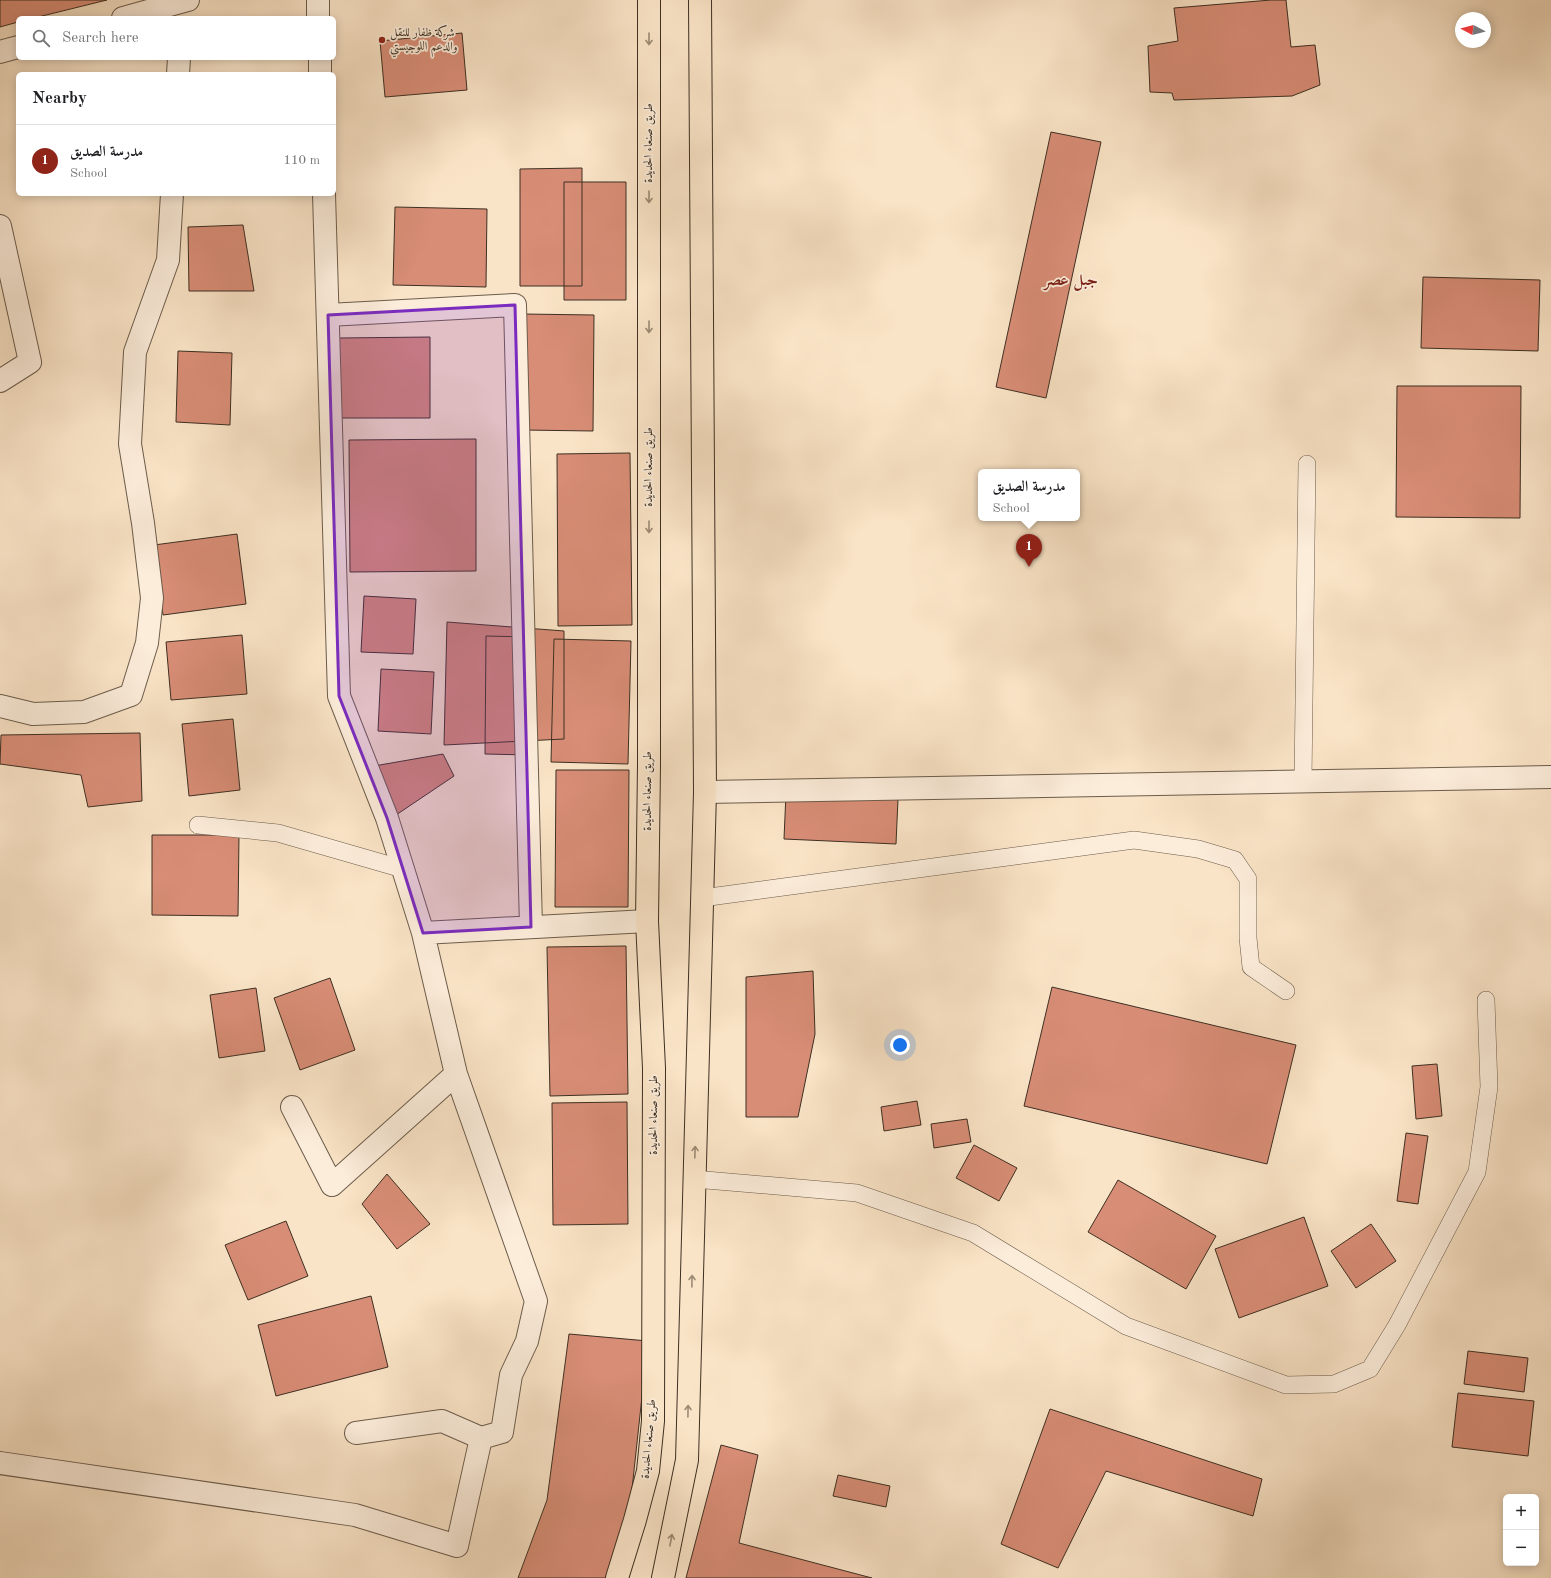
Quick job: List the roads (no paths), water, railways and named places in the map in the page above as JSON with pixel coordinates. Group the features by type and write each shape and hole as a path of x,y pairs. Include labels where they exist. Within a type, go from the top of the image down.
{"main road":[{"name":"طريق صنعاء الحديدة","path":"617,1578 648,1471 653,1421 654,1068 647,922 649,734 649,0"},
{"path":"663,1578 687,1460 705,792 700,0"}],"street":[{"path":"318,0 318,16"},
{"path":"132,16 183,5"},
{"path":"0,52 16,48"},
{"path":"178,72 179,60"},
{"path":"320,60 320,72"},
{"path":"0,706 33,714 84,712 131,695 147,643 152,598 143,523 130,444 135,352 168,260 172,196"},
{"path":"324,196 339,696 387,818 423,933 456,1074 536,1301 527,1341 511,1375 502,1432 481,1438 442,1421 356,1433"},
{"path":"0,226 30,362 0,381"},
{"path":"328,315 515,305 531,927"},
{"path":"705,792 1551,777"},
{"path":"423,933 647,922"},
{"path":"292,1107 332,1185 456,1074"},
{"path":"0,1463 355,1515 457,1546 481,1438"}],"lane":[{"path":"1303,781 1307,464"},
{"path":"198,825 278,833 403,870"},
{"path":"702,898 1134,840 1198,849 1235,860 1248,879 1248,938 1251,967 1286,991"},
{"path":"694,1179 857,1193 973,1233 1126,1326 1286,1385 1334,1384 1370,1369 1397,1325 1477,1172 1489,1088 1486,1000"}],"place":[{"name":"شركة ظفار للنقل والدعم اللوجيستي","path":"382,40"},
{"name":"مدرسة الصديق","path":"1029,567"}],"district":[{"name":"جبل عصر","path":"1071,281"}]}
